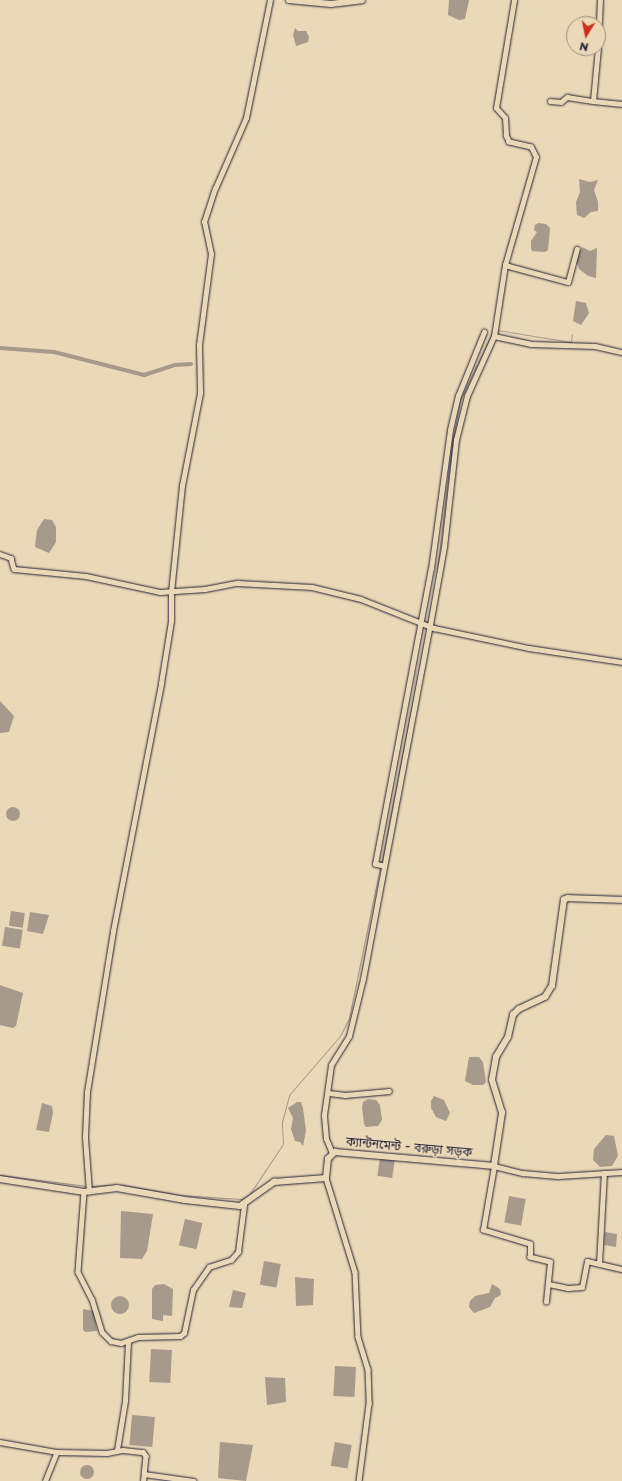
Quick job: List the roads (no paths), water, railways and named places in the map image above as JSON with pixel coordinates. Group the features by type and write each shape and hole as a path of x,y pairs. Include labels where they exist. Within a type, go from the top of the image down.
{"main road":[{"path":"289,0 331,4 362,0"},
{"path":"494,1166 502,1113 492,1080 496,1057 508,1036 513,1015 518,1010 545,997 552,986 564,900 568,898 622,900"},
{"name":"ক্যান্টনমেন্ট - বরুড়া সড়ক","path":"326,1178 328,1159 332,1153 494,1166"},
{"path":"0,1179 87,1192 117,1188 185,1200 244,1205 274,1182 326,1178"}],"street":[{"path":"244,1205 238,1252 231,1260 209,1267 193,1290 184,1333 180,1336 138,1337 128,1342 111,1341 102,1332 92,1300 78,1272 89,1184 85,1137 87,1092 113,931 161,684 171,621 171,592 182,486 200,393 200,345 211,254 204,222 215,189 246,118 270,0"},
{"path":"332,1153 328,1147 325,1133 325,1103 329,1092 331,1065 349,1036 363,979 402,713 426,624 444,547 456,440 467,396 494,335 505,265 536,157 531,147 509,142 506,136 505,118 496,108 514,0"},
{"path":"599,16 600,0"},
{"path":"593,101 597,56"},
{"path":"550,101 561,102 567,97 622,104"},
{"path":"505,265 568,282 577,249"},
{"path":"380,866 426,624 450,430 458,396 484,332"},
{"path":"494,335 531,344 595,346 622,352"},
{"path":"0,554 11,558 14,569 86,576 144,589 171,592 205,589 237,582 312,587 362,600 426,624 529,648 622,662"},
{"path":"329,1092 345,1095 389,1092"},
{"path":"546,1302 550,1262 530,1257 530,1244 483,1230 494,1166 523,1173 559,1176 622,1172"},
{"path":"599,1264 604,1173"},
{"path":"326,1178 355,1272 358,1337 368,1369 369,1404 359,1481"},
{"path":"549,1284 581,1287 586,1263 622,1269"},
{"path":"117,1450 125,1401 128,1342"},
{"path":"0,1442 57,1452 117,1450 145,1454 143,1481"},
{"path":"45,1481 57,1452"},
{"path":"144,1474 194,1481"}],"waterway":[{"path":"437,571 452,445 460,400 494,329"},
{"path":"497,330 571,342 572,334"},
{"path":"0,348 54,352 144,375 175,365 191,364"},
{"path":"427,624 431,606"},
{"path":"381,864 427,627"},
{"path":"91,1186 124,1185 180,1195 242,1199 249,1195 283,1144 282,1122 289,1095 340,1036 349,1018 380,867"},
{"path":"0,1175 87,1186"}]}
